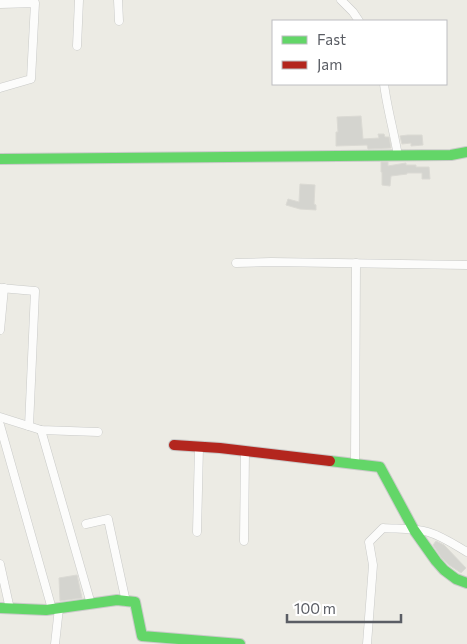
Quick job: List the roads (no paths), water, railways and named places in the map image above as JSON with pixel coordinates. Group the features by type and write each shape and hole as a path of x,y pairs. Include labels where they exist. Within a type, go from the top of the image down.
{"street":[{"path":"77,46 78,0"},
{"path":"118,0 119,21"},
{"path":"341,0 358,20"},
{"path":"0,4 35,2 31,79 0,88"},
{"path":"384,85 398,156"},
{"path":"0,159 398,156 451,155 467,152"},
{"path":"236,263 467,265"},
{"path":"355,464 356,263"},
{"path":"0,330 2,288 35,291 29,426"},
{"path":"0,417 41,430 98,432"},
{"path":"0,425 56,608 55,644"},
{"path":"41,430 92,604"},
{"path":"174,445 245,451 380,467 414,530 436,561 456,579 467,584"},
{"path":"197,532 200,447"},
{"path":"244,541 245,451"},
{"path":"86,524 108,519 126,602"},
{"path":"367,644 373,565 369,542 383,528 428,532 452,542 467,552"},
{"path":"0,564 5,608 46,610 117,600 135,602 142,636 240,644"}]}
